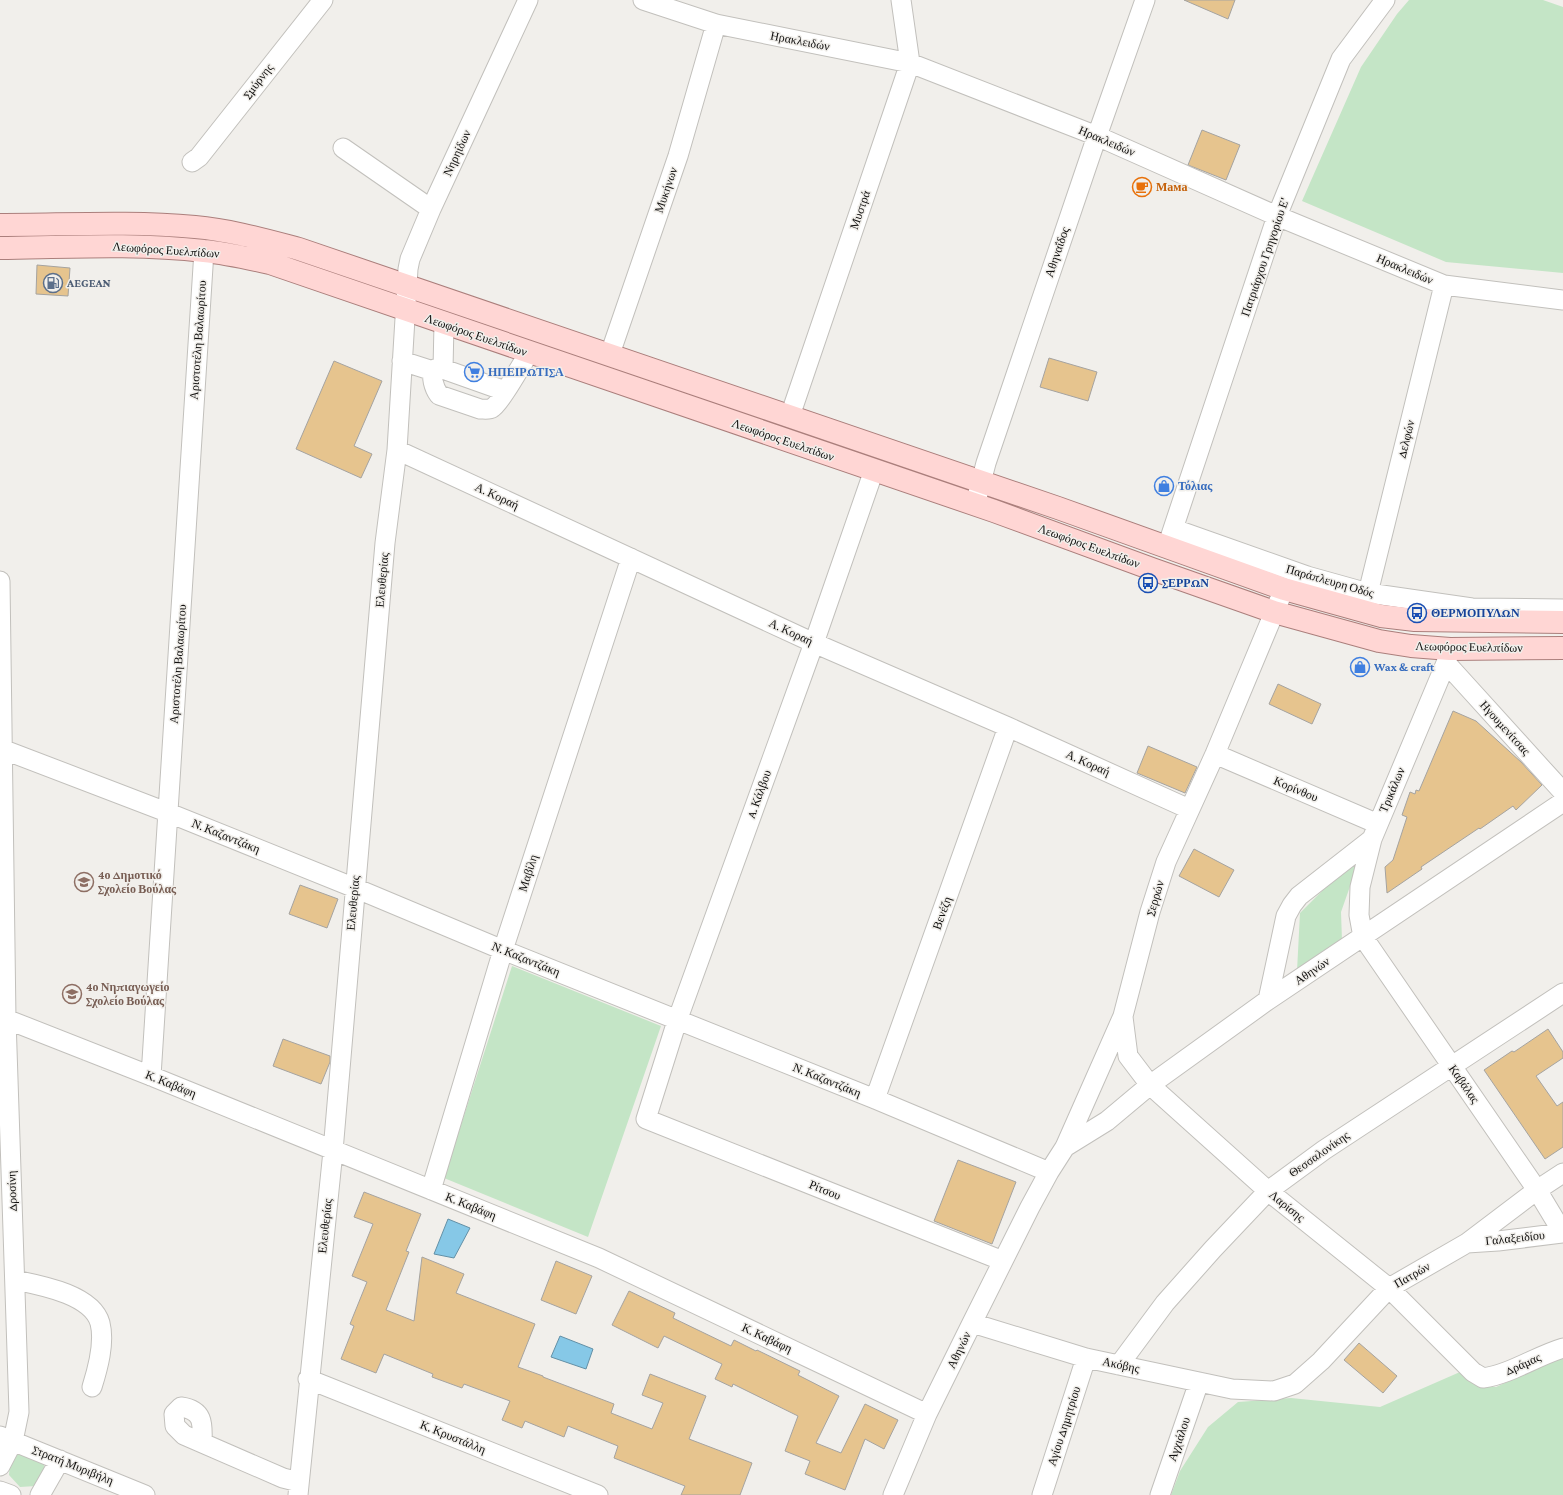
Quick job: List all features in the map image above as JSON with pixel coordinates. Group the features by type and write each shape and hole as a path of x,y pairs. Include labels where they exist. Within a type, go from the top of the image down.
{"main road":[{"name":"Λεωφόρος Ευελπίδων","path":"0,225 139,225 195,227 248,236 299,249 407,285 981,482 1171,538 1284,589 1381,616 1415,620 1563,622"},
{"name":"Λεωφόρος Ευελπίδων","path":"0,248 134,247 204,251 270,263 406,311 975,505 1274,612 1379,641 1411,646 1448,656 1563,648"}],"street":[{"name":"Σμύρνης","path":"192,162 199,157 323,0"},
{"name":"Νηρηίδων","path":"406,311 410,259 431,209 528,0"},
{"name":"Ηρακλειδών","path":"643,0 716,24 910,63 1097,136 1278,216 1444,285 1563,300"},
{"name":"Μυστρά","path":"790,416 910,63 901,0"},
{"name":"Αθηναΐδος","path":"975,505 986,463 1097,136 1145,0"},
{"name":"Πατριάρχου Γρηγορίου Ε'","path":"1171,538 1278,216 1341,59 1385,0"},
{"name":"Μυκήνων","path":"610,354 678,156 716,24"},
{"path":"343,148 431,209"},
{"name":"Αριστοτέλη Βαλαωρίτου","path":"151,1076 204,251"},
{"name":"Δελφών","path":"1368,593 1444,285"},
{"name":"Ελευθερίας","path":"298,1489 308,1380 333,1151 385,543 396,450 406,311"},
{"path":"444,324 438,370 432,376 434,384 439,395 480,409 492,408 496,405 529,353"},
{"path":"402,362 438,370 505,391"},
{"name":"Α. Κοραή","path":"396,450 814,643 1008,727 1189,809"},
{"name":"A. Κάλβου","path":"646,1119 677,1021 814,643 874,470"},
{"name":"Παράπλευρη Οδός","path":"1171,538 1368,593 1472,608 1563,609"},
{"name":"Μαβίλη","path":"431,1190 503,950 631,558"},
{"name":"Δροσίνη","path":"0,581 6,1020 19,1412 7,1438 0,1466"},
{"name":"Σερρών","path":"1030,1207 1049,1172 1065,1147 1123,1016 1150,912 1163,869 1215,754 1284,589"},
{"name":"Ηγουμενίτσας","path":"1448,656 1563,792"},
{"name":"Τρικάλων","path":"1363,937 1359,914 1360,887 1375,831 1448,656"},
{"name":"Βενέζη","path":"875,1099 1008,727"},
{"name":"Ν. Καζαντζάκη","path":"2,749 169,813 355,888 677,1021 875,1099 1049,1172"},
{"name":"Κορίνθου","path":"1215,754 1375,831"},
{"name":"Αθηνών","path":"1065,1147 1106,1121 1150,1085 1268,1000 1563,802"},
{"path":"1268,1000 1286,916 1292,905 1299,896 1375,831"},
{"name":"Καβάλας","path":"1363,937 1537,1190 1563,1233"},
{"name":"Θεσσαλονίκης","path":"1119,1365 1165,1303 1213,1249 1268,1191 1324,1150 1563,993"},
{"name":"Λαρίσης","path":"1123,1016 1128,1056 1150,1085 1268,1191 1389,1288 1473,1372 1483,1378"},
{"name":"Κ. Καβάφη","path":"6,1020 151,1076 599,1258 927,1414"},
{"name":"Ρίτσου","path":"646,1119 1004,1261"},
{"name":"Πατρών","path":"1274,1391 1296,1384 1321,1361 1389,1288 1467,1243 1537,1190 1563,1174"},
{"name":"Αθηνών","path":"893,1495 927,1414 1030,1207"},
{"name":"Γαλαξειδίου","path":"1467,1243 1498,1241 1563,1233"},
{"path":"15,1280 46,1287 83,1301 94,1311 100,1323 101,1342 99,1363 92,1387"},
{"name":"Ακόβης","path":"972,1323 1086,1358 1232,1389 1274,1391"},
{"name":"Δράμας","path":"1483,1378 1495,1376 1563,1348"},
{"name":"Αγίου Δημητρίου","path":"1042,1495 1086,1358"},
{"name":"Κ. Κρυστάλλη","path":"308,1380 598,1495"},
{"name":"Αγχιάλου","path":"1160,1495 1199,1382"},
{"name":"Στρατή Μυριβήλη","path":"7,1438 145,1495"},
{"path":"202,1442 283,1478 298,1489"},
{"path":"40,1495 60,1460"},
{"path":"0,1491 11,1495"}],"green space":[{"path":"1409,0 1543,0 1563,7 1563,273 1446,262 1302,201 1361,67 1397,14"},
{"path":"1366,847 1341,912 1342,941 1297,971 1300,913"},
{"path":"512,966 661,1026 588,1237 444,1178"},
{"path":"1563,1357 1563,1495 1171,1495 1180,1471 1208,1427 1238,1402 1291,1398 1380,1407 1460,1372 1473,1383 1496,1387"},
{"path":"19,1453 34,1453 44,1464 44,1477 36,1486 20,1487 9,1475 10,1462"}],"water":[{"path":"448,1219 470,1228 454,1258 434,1254"},
{"path":"560,1336 593,1349 586,1369 551,1357"}],"building":[{"path":"1184,0 1235,0 1228,19"},
{"path":"1202,130 1240,145 1226,180 1188,165"},
{"name":"AEGEAN","path":"37,265 70,268 68,296 36,294"},
{"path":"1049,358 1097,372 1088,401 1040,387"},
{"path":"334,361 382,381 354,446 372,454 361,478 296,449"},
{"path":"1278,684 1321,704 1312,724 1269,704"},
{"path":"1453,711 1476,721 1521,762 1542,785 1516,810 1513,806 1421,867 1422,869 1387,893 1385,867 1393,860 1407,817 1402,815 1410,792 1415,794 1416,790 1419,791"},
{"path":"1148,746 1197,767 1185,793 1137,773"},
{"path":"1194,849 1234,870 1219,897 1179,876"},
{"path":"300,885 338,899 327,928 289,914"},
{"path":"1548,1029 1563,1052 1563,1058 1536,1076 1557,1106 1563,1102 1563,1147 1545,1159 1484,1070"},
{"path":"283,1039 330,1056 330,1062 321,1084 273,1066"},
{"path":"958,1160 1016,1182 992,1244 934,1221"},
{"path":"364,1192 421,1214 406,1251 409,1252 386,1310 414,1321 422,1257 464,1274 456,1293 535,1324 518,1367 614,1404 611,1413 652,1429 663,1403 642,1395 650,1374 706,1396 689,1439 752,1463 740,1495 681,1495 685,1486 614,1458 618,1446 568,1426 564,1437 525,1421 522,1428 502,1420 510,1401 464,1384 462,1388 432,1377 433,1374 384,1354 376,1373 341,1359 354,1326 350,1324 367,1282 352,1276 373,1224 354,1217"},
{"path":"556,1261 592,1276 576,1314 541,1300"},
{"path":"629,1291 675,1313 673,1318 731,1346 734,1340 800,1371 798,1375 839,1396 816,1443 841,1453 865,1404 898,1420 884,1449 865,1439 845,1490 805,1474 810,1461 785,1451 798,1416 733,1384 732,1387 715,1379 722,1364 664,1336 658,1348 612,1325"},
{"path":"1359,1343 1397,1376 1383,1393 1344,1360"}],"place":[{"name":"Мама","path":"1142,187"},
{"name":"AEGEAN","path":"53,283"},
{"name":"ΗΠΕΙΡΩΤΙΣΑ","path":"474,372"},
{"name":"Τόλιας","path":"1164,486"},
{"name":"ΣΕΡΡΩΝ","path":"1148,583"},
{"name":"ΘΕΡΜΟΠΥΛΩΝ","path":"1417,613"},
{"name":"Wax & craft","path":"1360,667"},
{"name":"4ο Δημοτικό Σχολείο Βούλας","path":"84,882"},
{"name":"4ο Νηπιαγωγείο Σχολείο Βούλας","path":"72,994"}]}
